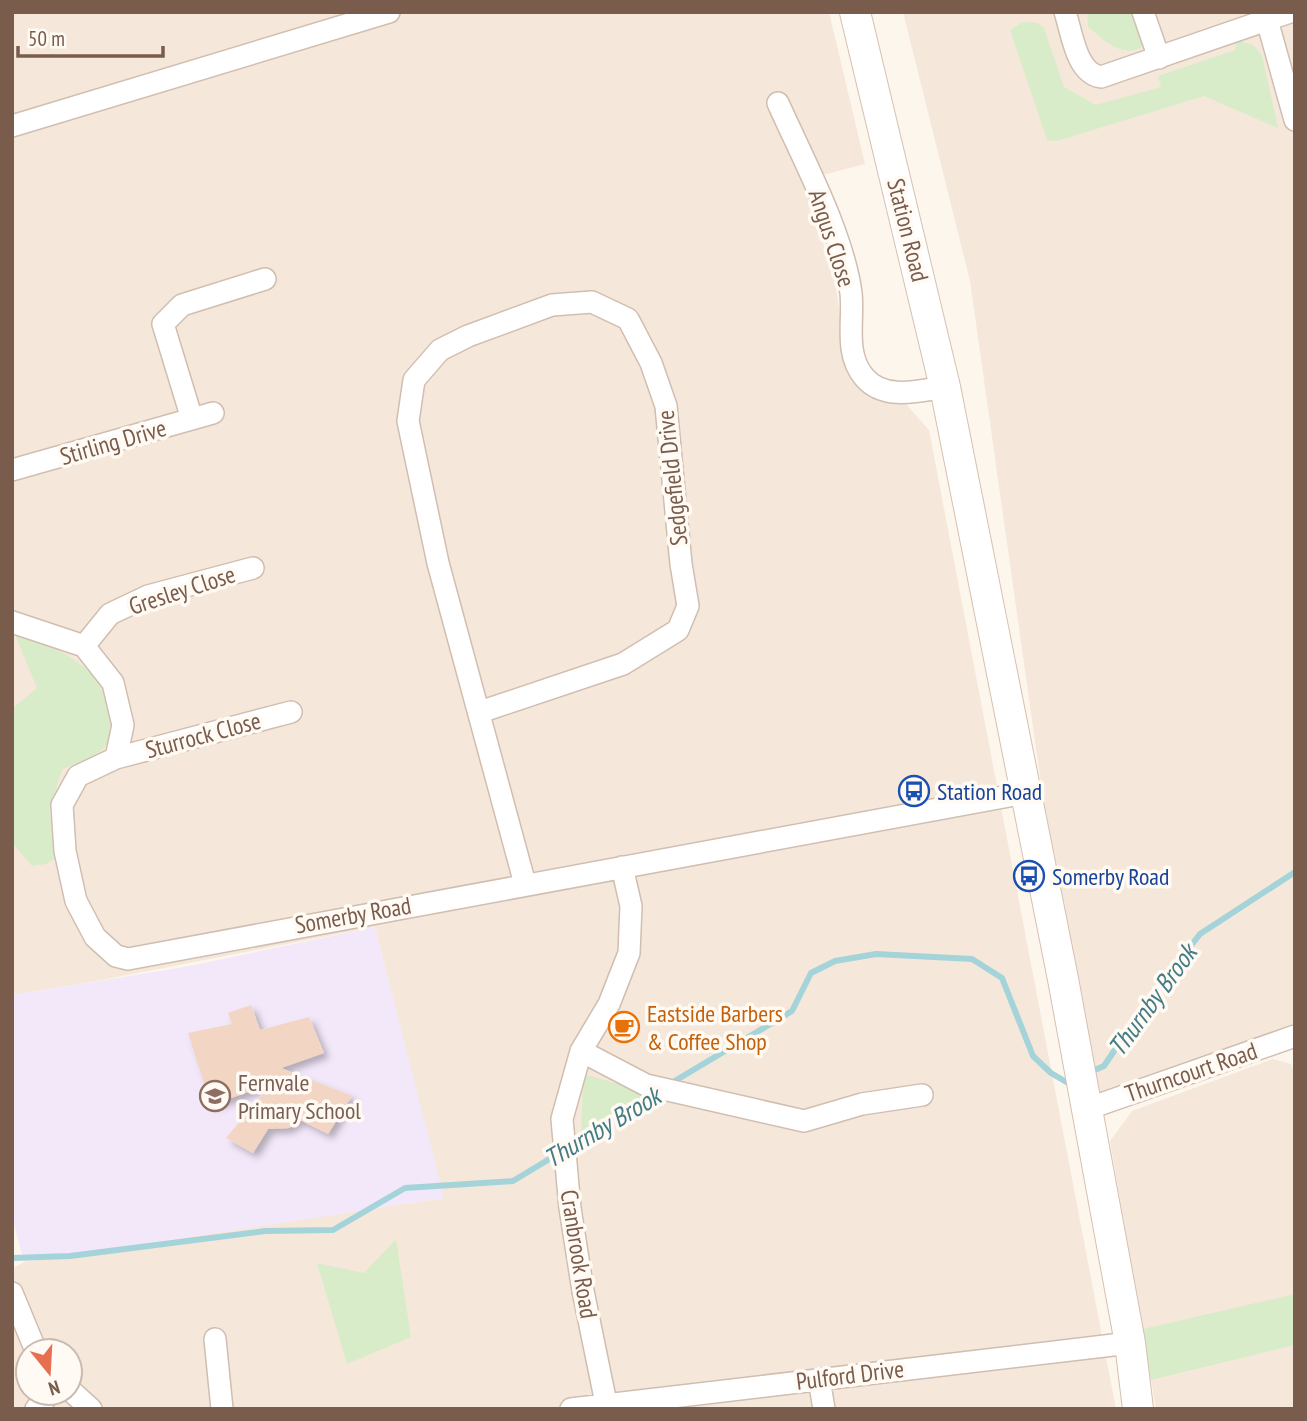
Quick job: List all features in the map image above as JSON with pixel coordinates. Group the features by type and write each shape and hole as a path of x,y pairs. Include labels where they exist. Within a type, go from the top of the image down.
{"street":[{"path":"12,126 389,12"},
{"name":"Station Road","path":"855,12 945,387 1087,1109 1130,1343 1138,1409"},
{"path":"1065,12 1082,64 1091,76 1111,75 1290,12"},
{"path":"1143,12 1159,58"},
{"path":"1267,20 1295,120"},
{"name":"Angus Close","path":"778,103 822,200 836,240 851,293 851,347 864,376 891,392 945,387"},
{"path":"192,419 163,324 183,306 265,279"},
{"name":"Sedgefield Drive","path":"480,712 623,664 678,630 688,606 681,564 666,406 651,363 628,319 592,302 552,305 468,336 440,350 414,380 408,421 438,563 525,884"},
{"name":"Stirling Drive","path":"12,470 214,413"},
{"name":"Gresley Close","path":"84,646 110,614 148,596 253,568"},
{"path":"12,622 84,646 113,683 123,725 116,758"},
{"name":"Sturrock Close","path":"116,758 291,712"},
{"name":"Somerby Road","path":"116,758 78,776 62,805 65,851 76,901 95,937 116,956 128,959 1025,793"},
{"name":"Cranbrook Road","path":"606,1403 583,1291 570,1208 562,1119 581,1051 609,1004 629,953 631,906 622,867"},
{"name":"Thurncourt Road","path":"1087,1109 1295,1036"},
{"path":"581,1051 646,1085 804,1121 862,1104 922,1095"},
{"path":"12,1293 30,1337"},
{"path":"215,1339 222,1409"},
{"name":"Pulford Drive","path":"571,1409 1130,1343"},
{"path":"819,1378 824,1409"}],"shaded area":[{"path":"12,12 829,12 865,164 803,180 835,280 847,367 857,386 880,402 906,404 929,430 1116,1409 12,1409 12,1269 24,1262 443,1198 375,927 12,995"},
{"path":"903,12 1295,12 1295,1027 1098,1094 1053,869 970,281"},
{"name":"Fernvale Primary School","path":"375,927 444,1198 24,1262 12,1217 12,995 184,967"},
{"path":"1273,1059 1291,1064 1295,1074 1295,1409 1156,1409 1110,1141 1132,1111"}],"green space":[{"path":"1087,12 1132,12 1144,45 1129,51 1115,47 1088,27"},
{"path":"1023,22 1038,23 1044,28 1064,87 1096,105 1161,87 1158,76 1235,50 1237,40 1253,45 1262,55 1278,128 1204,96 1057,141 1047,140 1010,30"},
{"path":"15,635 63,653 89,671 106,699 112,724 111,736 101,751 62,770 49,811 57,857 46,864 32,866 12,843 12,709 37,688"},
{"path":"583,1074 648,1092 646,1099 581,1140"},
{"path":"396,1239 411,1337 347,1364 317,1263 364,1273"},
{"path":"1295,1294 1295,1345 1151,1380 1143,1329"}],"building":[{"path":"251,1005 260,1030 309,1017 324,1053 281,1068 352,1096 328,1134 300,1120 289,1128 268,1129 253,1153 226,1138 271,1084 211,1105 188,1033 232,1024 228,1013"}],"waterway":[{"name":"Thurnby Brook","path":"1090,1072 1104,1066 1147,1002 1200,934 1295,872"},
{"name":"Thurnby Brook","path":"668,1085 792,1011 811,973 835,961 876,954 972,959 1002,978 1033,1056 1051,1073 1068,1083 1074,1080"},
{"name":"Thurnby Brook","path":"570,1146 656,1092"},
{"path":"12,1258 70,1256 265,1231 333,1230 405,1188 513,1181 561,1152"}],"place":[{"name":"Station Road","path":"914,791"},
{"name":"Somerby Road","path":"1029,876"},
{"name":"Eastside Barbers & Coffee Shop","path":"624,1027"},
{"name":"Fernvale Primary School","path":"215,1096"}]}
